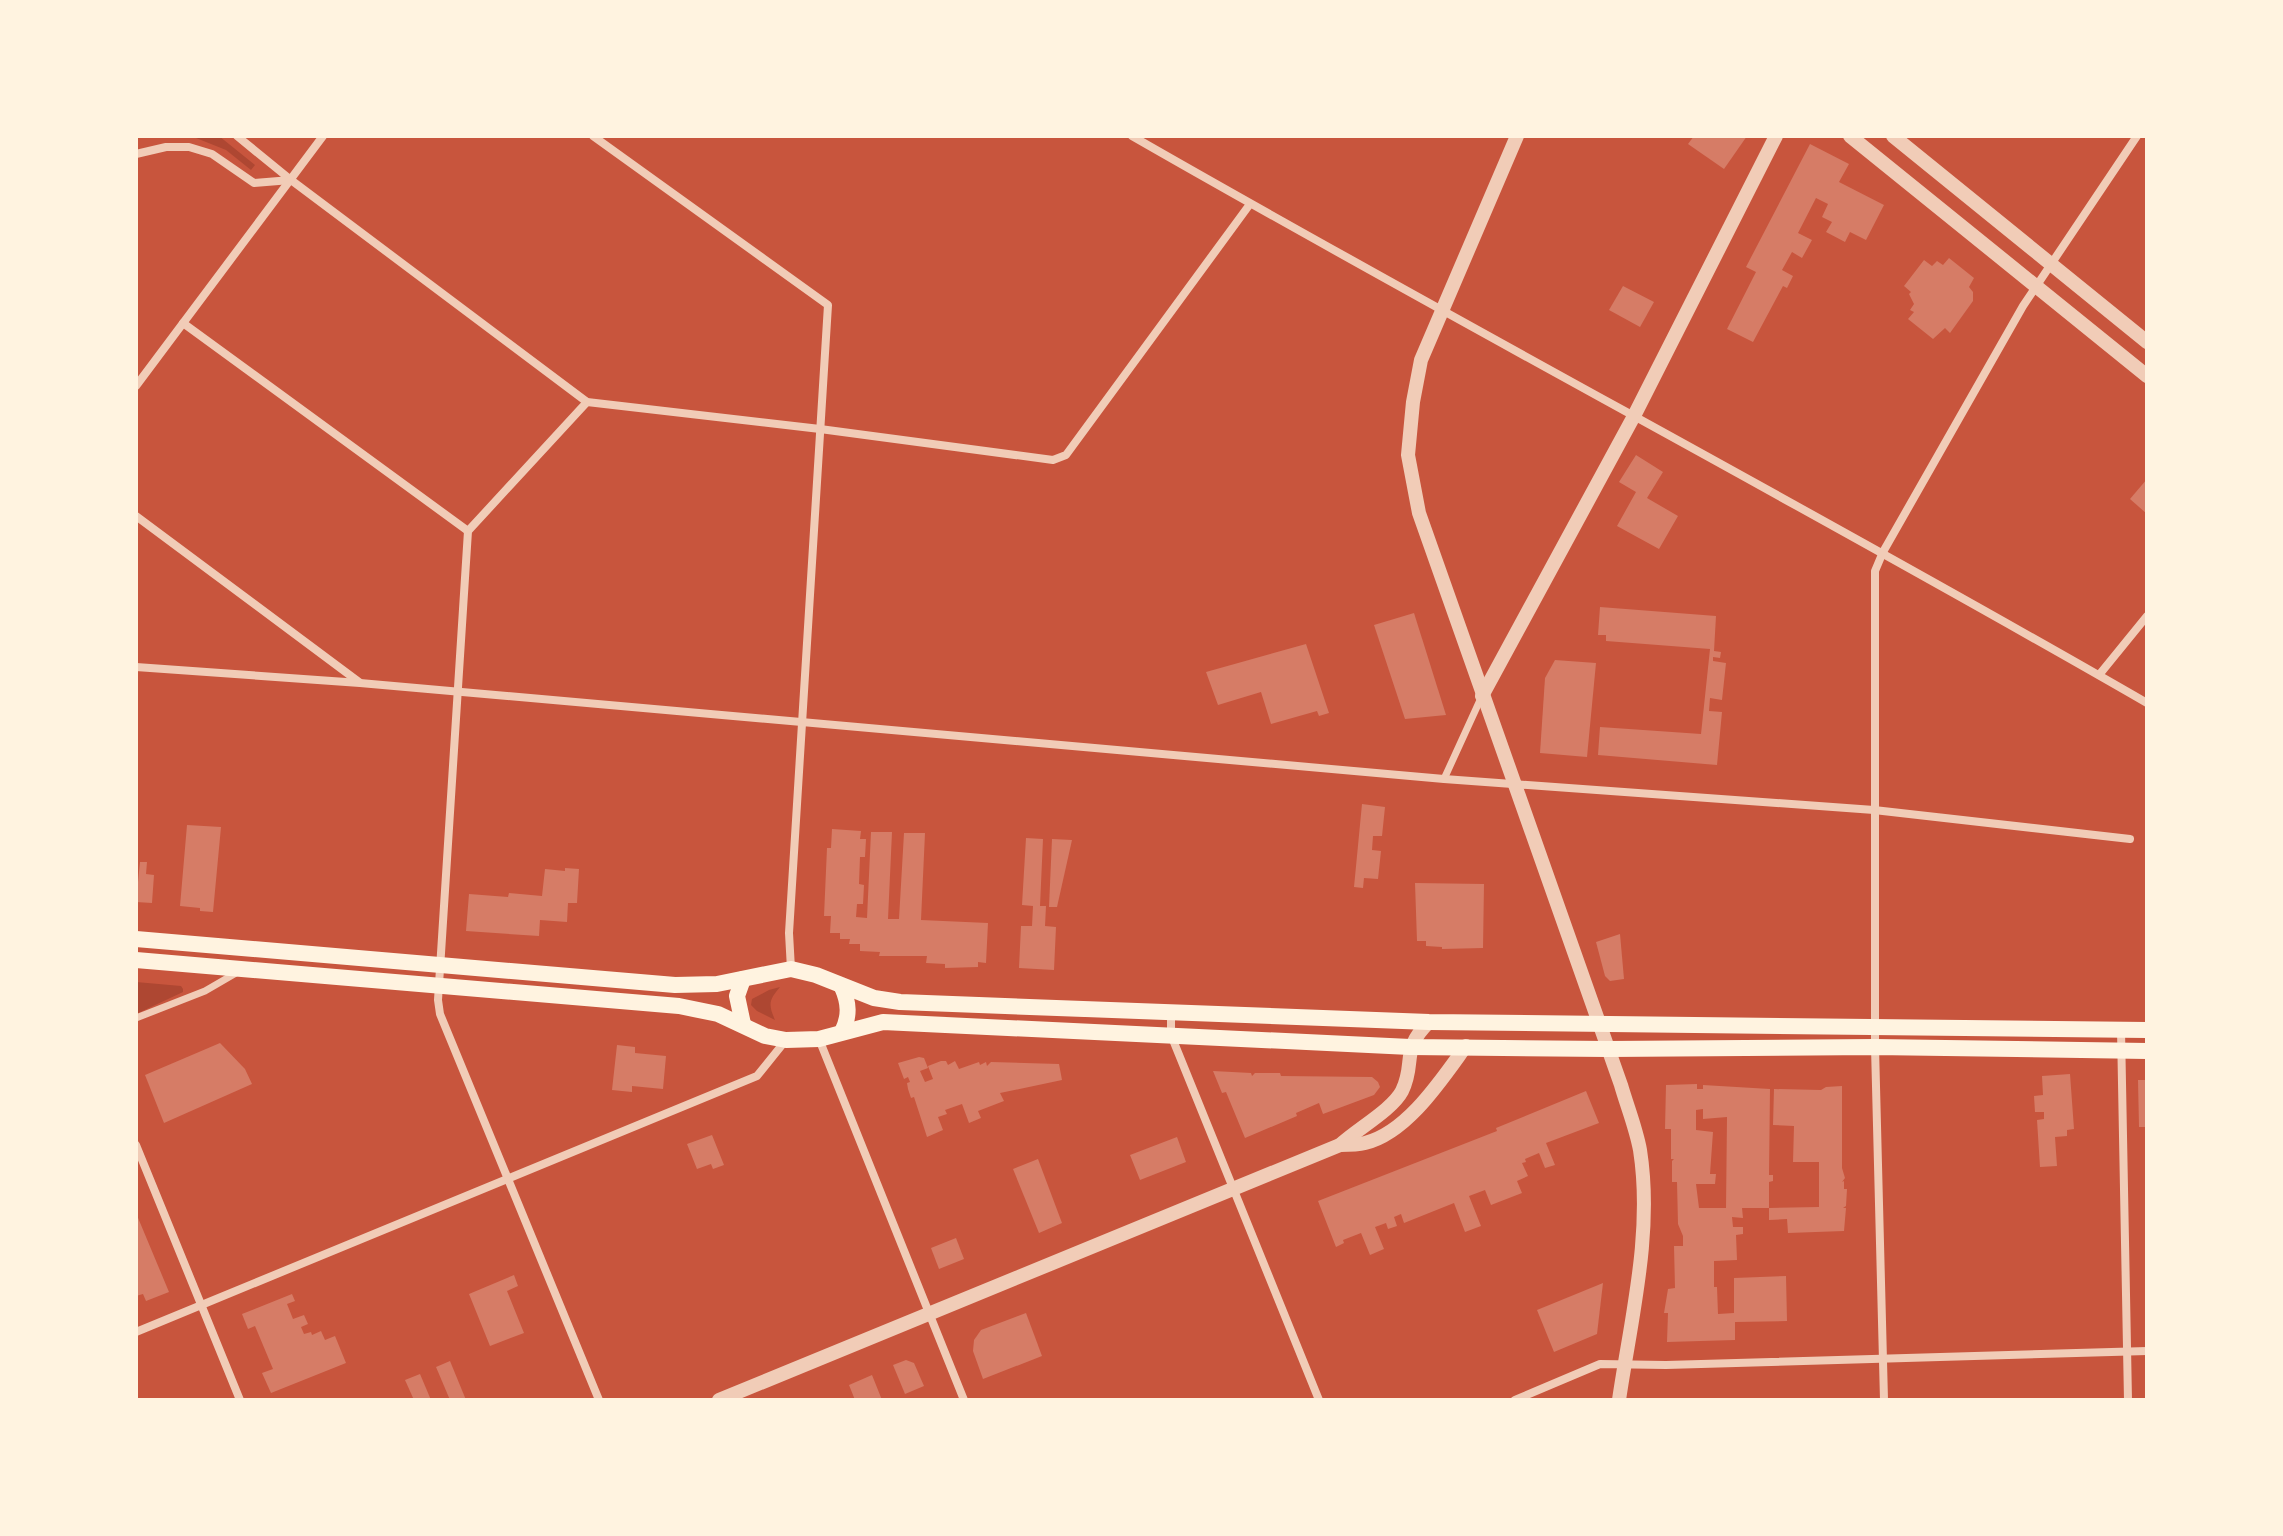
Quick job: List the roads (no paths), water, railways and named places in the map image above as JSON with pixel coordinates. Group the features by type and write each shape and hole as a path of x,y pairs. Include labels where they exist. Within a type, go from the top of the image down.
{"main road":[{"path":"136,939 675,985 703,986 791,969 816,975 874,998 900,1002 1429,1022 2147,1030"},
{"path":"136,960 679,1006 718,1014 765,1036 786,1040 819,1039 883,1022 1410,1047 1875,1047 2147,1051"},
{"path":"743,979 737,996 743,1024"},
{"path":"842,987 848,1008 842,1032"}],"street":[{"path":"237,136 587,402 1053,460 1066,455 1250,204"},
{"path":"136,386 323,136"},
{"path":"593,136 828,305 789,933 791,969"},
{"path":"1132,136 1441,311 1883,552 2147,703"},
{"path":"1517,136 1421,360 1408,455 1419,513 1608,1049 1639,1149 1643,1203 1640,1266 1619,1400"},
{"path":"1444,779 1482,696 1634,416 1776,136"},
{"path":"1850,136 2147,376"},
{"path":"1893,136 2147,342"},
{"path":"1884,1400 1875,1047 1875,571 1883,552 2036,288 2137,136"},
{"path":"136,154 166,147 189,147 212,154 254,183 291,180"},
{"path":"183,323 468,531"},
{"path":"587,402 468,531 438,985 440,1014 599,1400"},
{"path":"136,516 360,683"},
{"path":"2099,675 2147,616"},
{"path":"136,667 1134,749 1444,779 1874,810 2130,839"},
{"path":"136,1018 205,991 242,969"},
{"path":"1171,1014 1171,1035 1319,1400"},
{"path":"1340,1145 1388,1108 1401,1094 1410,1047 1417,1033 1429,1022"},
{"path":"2121,1030 2128,1400"},
{"path":"819,1039 964,1400"},
{"path":"136,1332 757,1076 786,1040"},
{"path":"719,1400 1340,1145 1377,1139 1427,1099 1466,1046"},
{"path":"136,1145 240,1400"},
{"path":"1515,1400 1600,1364 2147,1351"}]}
